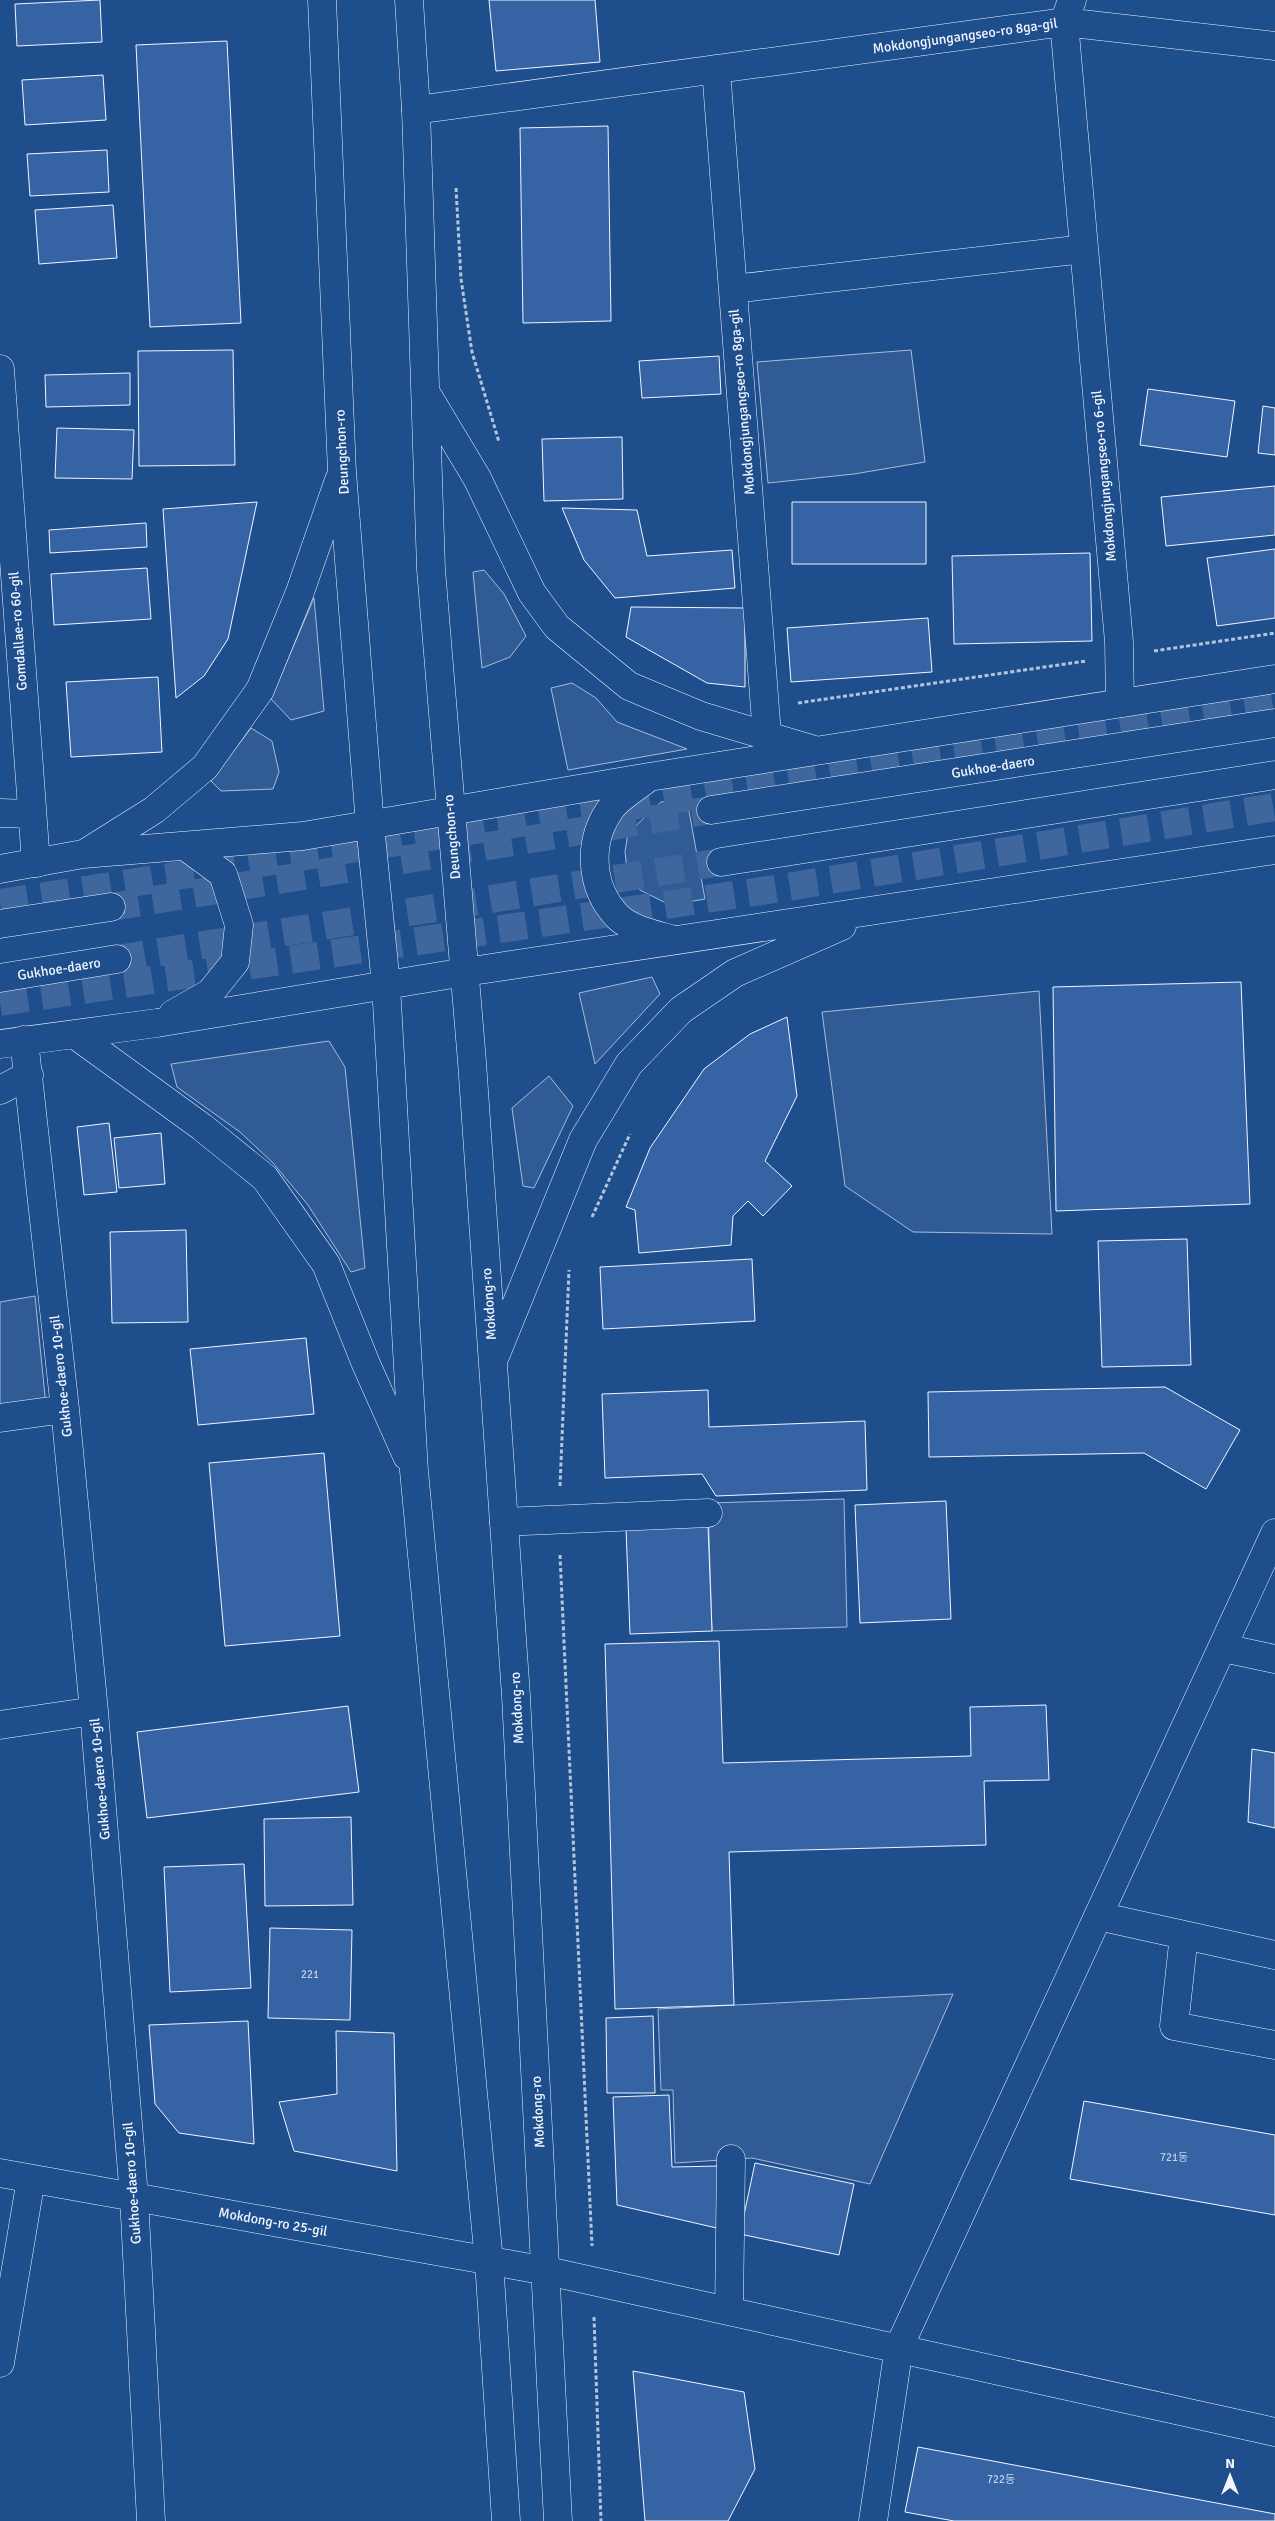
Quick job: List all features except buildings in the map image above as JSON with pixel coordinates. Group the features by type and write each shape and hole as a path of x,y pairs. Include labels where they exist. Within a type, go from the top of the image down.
{"main road":[{"name":"Deungchon-ro","path":"322,0 342,472 370,825 386,985"},
{"name":"Deungchon-ro","path":"409,0 416,110 431,569 457,896"},
{"name":"Mokdongjungangseo-ro 8ga-gil","path":"416,110 716,69 1068,11 1275,46"},
{"name":"Mokdongjungangseo-ro 6-gil","path":"1068,11 1084,249 1119,656 1120,703"},
{"name":"Mokdongjungangseo-ro 8ga-gil","path":"716,69 767,735"},
{"path":"733,288 1084,249"},
{"name":"Gomdallae-ro 60-gil","path":"0,369 5,532 36,863"},
{"path":"425,391 477,478 532,593 557,627 629,686 702,716 818,750"},
{"path":"83,854 154,810 205,767 260,690 300,592 342,472"},
{"path":"0,869 83,854 303,836 649,777 1275,679"},
{"name":"Gukhoe-daero","path":"711,810 1275,723"},
{"path":"721,862 1275,775"},
{"path":"649,777 613,806 596,836 594,866 600,892 618,917 640,931 681,942"},
{"path":"0,812 32,814"},
{"path":"157,1023 210,993 235,962 239,925 223,874 185,846"},
{"path":"12,1042 157,1023 465,972 681,942 1275,850"},
{"name":"Mokdong-ro","path":"457,896 465,972 494,1360 516,1696 547,2271 558,2521"},
{"path":"0,924 111,907"},
{"path":"494,1360 583,1140 629,1064 681,1010 736,973 877,911"},
{"name":"Gukhoe-daero","path":"0,978 117,959"},
{"path":"386,985 414,1471 489,2260 506,2521"},
{"path":"74,1034 202,1126 265,1178 326,1264 366,1364 414,1471"},
{"name":"Gukhoe-daero 10-gil","path":"12,1042 29,1075 65,1409 94,1711 134,2197 151,2521"},
{"path":"0,1090 29,1075"},
{"path":"0,1418 65,1409"},
{"path":"504,1522 708,1513"},
{"path":"873,2521 899,2347 1275,1533"},
{"path":"1222,1648 1275,1659"},
{"path":"0,1725 94,1711"},
{"path":"1098,1916 1275,1955"},
{"path":"1184,1935 1174,2026 1275,2045"},
{"path":"729,2311 731,2160"},
{"name":"Mokdong-ro 25-gil","path":"0,2173 547,2271 899,2347 1275,2432"},
{"path":"0,2363 32,2178"}],"path":[{"path":"456,182 461,279 472,352 500,447"},
{"path":"765,708 1275,633"},
{"path":"590,1222 634,1125"},
{"path":"569,1266 558,1520 589,2148 601,2521"}],"shaded area":[{"path":"911,350 925,462 854,474 768,483 757,362"},
{"path":"484,570 504,594 526,636 510,657 482,668 473,572"},
{"path":"314,598 324,711 291,720 271,699"},
{"path":"572,683 596,698 617,722 687,749 568,770 551,688"},
{"path":"251,728 272,741 279,772 273,789 221,791 211,781"},
{"path":"687,800 705,899 670,905 640,890 628,878 625,852 628,833 661,802"},
{"path":"652,977 660,994 595,1064 579,993"},
{"path":"1039,991 1052,1234 913,1232 845,1186 822,1012"},
{"path":"329,1041 345,1067 365,1268 351,1272 308,1205 273,1163 240,1132 177,1087 171,1064"},
{"path":"549,1076 573,1106 534,1188 523,1186 512,1108"},
{"path":"35,1296 46,1406 0,1412 0,1302"},
{"path":"844,1499 847,1627 712,1631 708,1503"},
{"path":"953,1994 870,2184 752,2158 675,2163 673,2090 661,2090 658,2009"}],"tunnel":[{"path":"0,903 1275,707"},
{"path":"0,1002 775,889 1275,807"},
{"path":"111,907 711,810"},
{"path":"117,959 721,862"}]}
